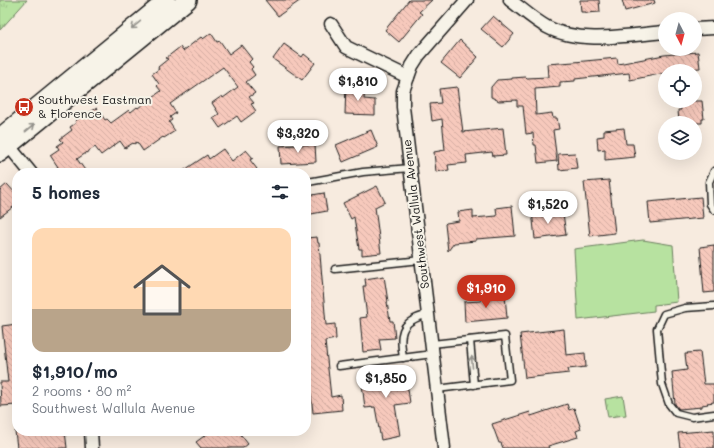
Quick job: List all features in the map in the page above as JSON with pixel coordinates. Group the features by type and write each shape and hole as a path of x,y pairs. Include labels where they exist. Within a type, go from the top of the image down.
{"main road":[{"path":"2,143 167,0"},
{"path":"2,143 188,0"}],"street":[{"name":"Southwest Wallula Avenue","path":"444,448 402,107 403,91 412,66 419,55 467,0"},
{"path":"510,0 547,27 562,34 577,37 604,38 658,33"},
{"path":"332,24 346,47 408,77"},
{"path":"702,29 714,28"},
{"path":"2,143 26,168"},
{"path":"91,436 92,448"}],"lane":[{"path":"311,181 363,172 410,168"},
{"path":"714,171 709,182 710,204 714,210"},
{"path":"335,268 421,260"},
{"path":"714,306 685,308 664,314 657,329 662,384 669,404 676,413 692,417 714,414"},
{"path":"403,358 401,337 405,326 411,320 428,314"},
{"path":"339,366 403,358 470,340 505,336 510,380 437,389"},
{"path":"470,340 474,384"}],"green space":[{"path":"0,0 27,0 0,30"},
{"path":"643,240 673,245 677,302 654,305 654,311 578,320 574,249"},
{"path":"623,396 626,415 608,417 605,399"}],"building":[{"path":"265,0 301,0 278,16"},
{"path":"409,0 432,0 419,12 422,14 399,42 385,30"},
{"path":"580,0 599,0 600,12 581,12"},
{"path":"622,0 654,0 655,3 625,11"},
{"path":"493,16 514,34 503,47 481,29"},
{"path":"211,33 217,42 220,41 229,54 241,45 252,59 249,62 253,67 251,69 255,75 246,82 255,93 249,97 254,103 251,104 256,111 241,122 237,116 220,128 213,118 219,114 212,103 222,96 223,98 238,87 223,67 170,104 176,113 170,117 172,120 169,122 175,131 164,138 163,137 143,151 137,142 125,148 120,141 101,155 95,147 77,159 83,168 56,168 58,167 50,155 59,149 57,146 63,142 60,139 72,130 70,127 76,123 75,121 86,113 87,114 97,108 105,120 107,119 111,123 129,110 131,112 137,107 138,108 161,91 157,86 159,84 152,74 168,59 166,58 180,47 183,51 201,37 203,39"},
{"path":"460,40 478,57 460,78 441,63"},
{"path":"284,44 302,57 304,54 315,63 302,80 273,59"},
{"path":"659,56 698,56 700,64 658,64 658,74 630,80 629,73 575,79 575,81 560,82 560,87 535,89 536,115 552,113 553,118 557,118 559,129 553,130 557,161 538,163 533,133 526,134 523,106 517,106 517,100 499,101 491,97 491,87 497,80 526,77 548,77 547,64 617,58 618,64"},
{"path":"346,85 365,86 364,99 375,100 375,115 345,114"},
{"path":"457,87 463,132 503,128 506,155 493,156 492,152 466,155 467,163 448,165 449,170 436,172 434,152 445,150 442,119 432,121 430,104 441,103 439,89"},
{"path":"702,101 704,119 702,119 702,116 678,116 678,110 681,110 681,108 702,108"},
{"path":"624,128 626,144 633,144 635,157 605,160 605,149 598,150 597,137 604,136 604,130"},
{"path":"371,130 378,147 343,162 336,145"},
{"path":"315,144 316,162 281,164 280,146"},
{"path":"223,149 232,161 246,150 253,158 250,160 256,168 188,168 207,155 209,159"},
{"path":"575,153 577,168 559,170 558,154"},
{"path":"609,180 615,233 590,236 584,182"},
{"path":"7,184 12,190 12,208 0,217 0,190"},
{"path":"377,186 385,202 375,207 381,253 362,255 362,249 359,249 354,217 351,219 343,203"},
{"path":"324,193 327,211 311,214 311,195"},
{"path":"701,197 703,218 650,223 648,202"},
{"path":"512,206 515,236 476,239 476,241 454,243 448,251 445,224 459,221 458,212 473,210 473,218 497,216 496,208"},
{"path":"545,209 546,216 563,213 566,235 535,239 532,211"},
{"path":"317,237 319,243 326,325 335,324 336,339 325,341 331,397 341,395 342,410 313,413 311,394 311,238"},
{"path":"714,245 714,292 704,293 700,247"},
{"path":"384,276 390,321 393,321 395,338 379,339 381,350 363,352 360,318 367,317 363,286 366,286 365,279"},
{"path":"505,295 507,318 465,322 464,302 481,301 481,298"},
{"path":"12,325 12,405 1,406 0,382 8,382 2,326"},
{"path":"564,329 566,355 585,353 586,367 568,369 569,373 525,378 520,334"},
{"path":"700,352 704,384 714,384 714,402 702,405 702,407 679,409 675,404 672,372 687,370 685,354"},
{"path":"405,369 410,403 395,405 400,436 381,440 375,407 365,408 361,376 388,373 388,371"},
{"path":"567,404 569,410 574,408 581,429 576,431 578,437 548,446 549,448 503,448 501,443 499,443 492,424 530,412 531,416"},
{"path":"714,430 714,448 680,448 678,433"},
{"path":"16,436 66,436 67,448 17,448"},
{"path":"204,436 242,436 248,444 243,448 201,448 196,442"}],"place":[{"name":"Southwest Eastman & Florence","path":"24,107"}]}
